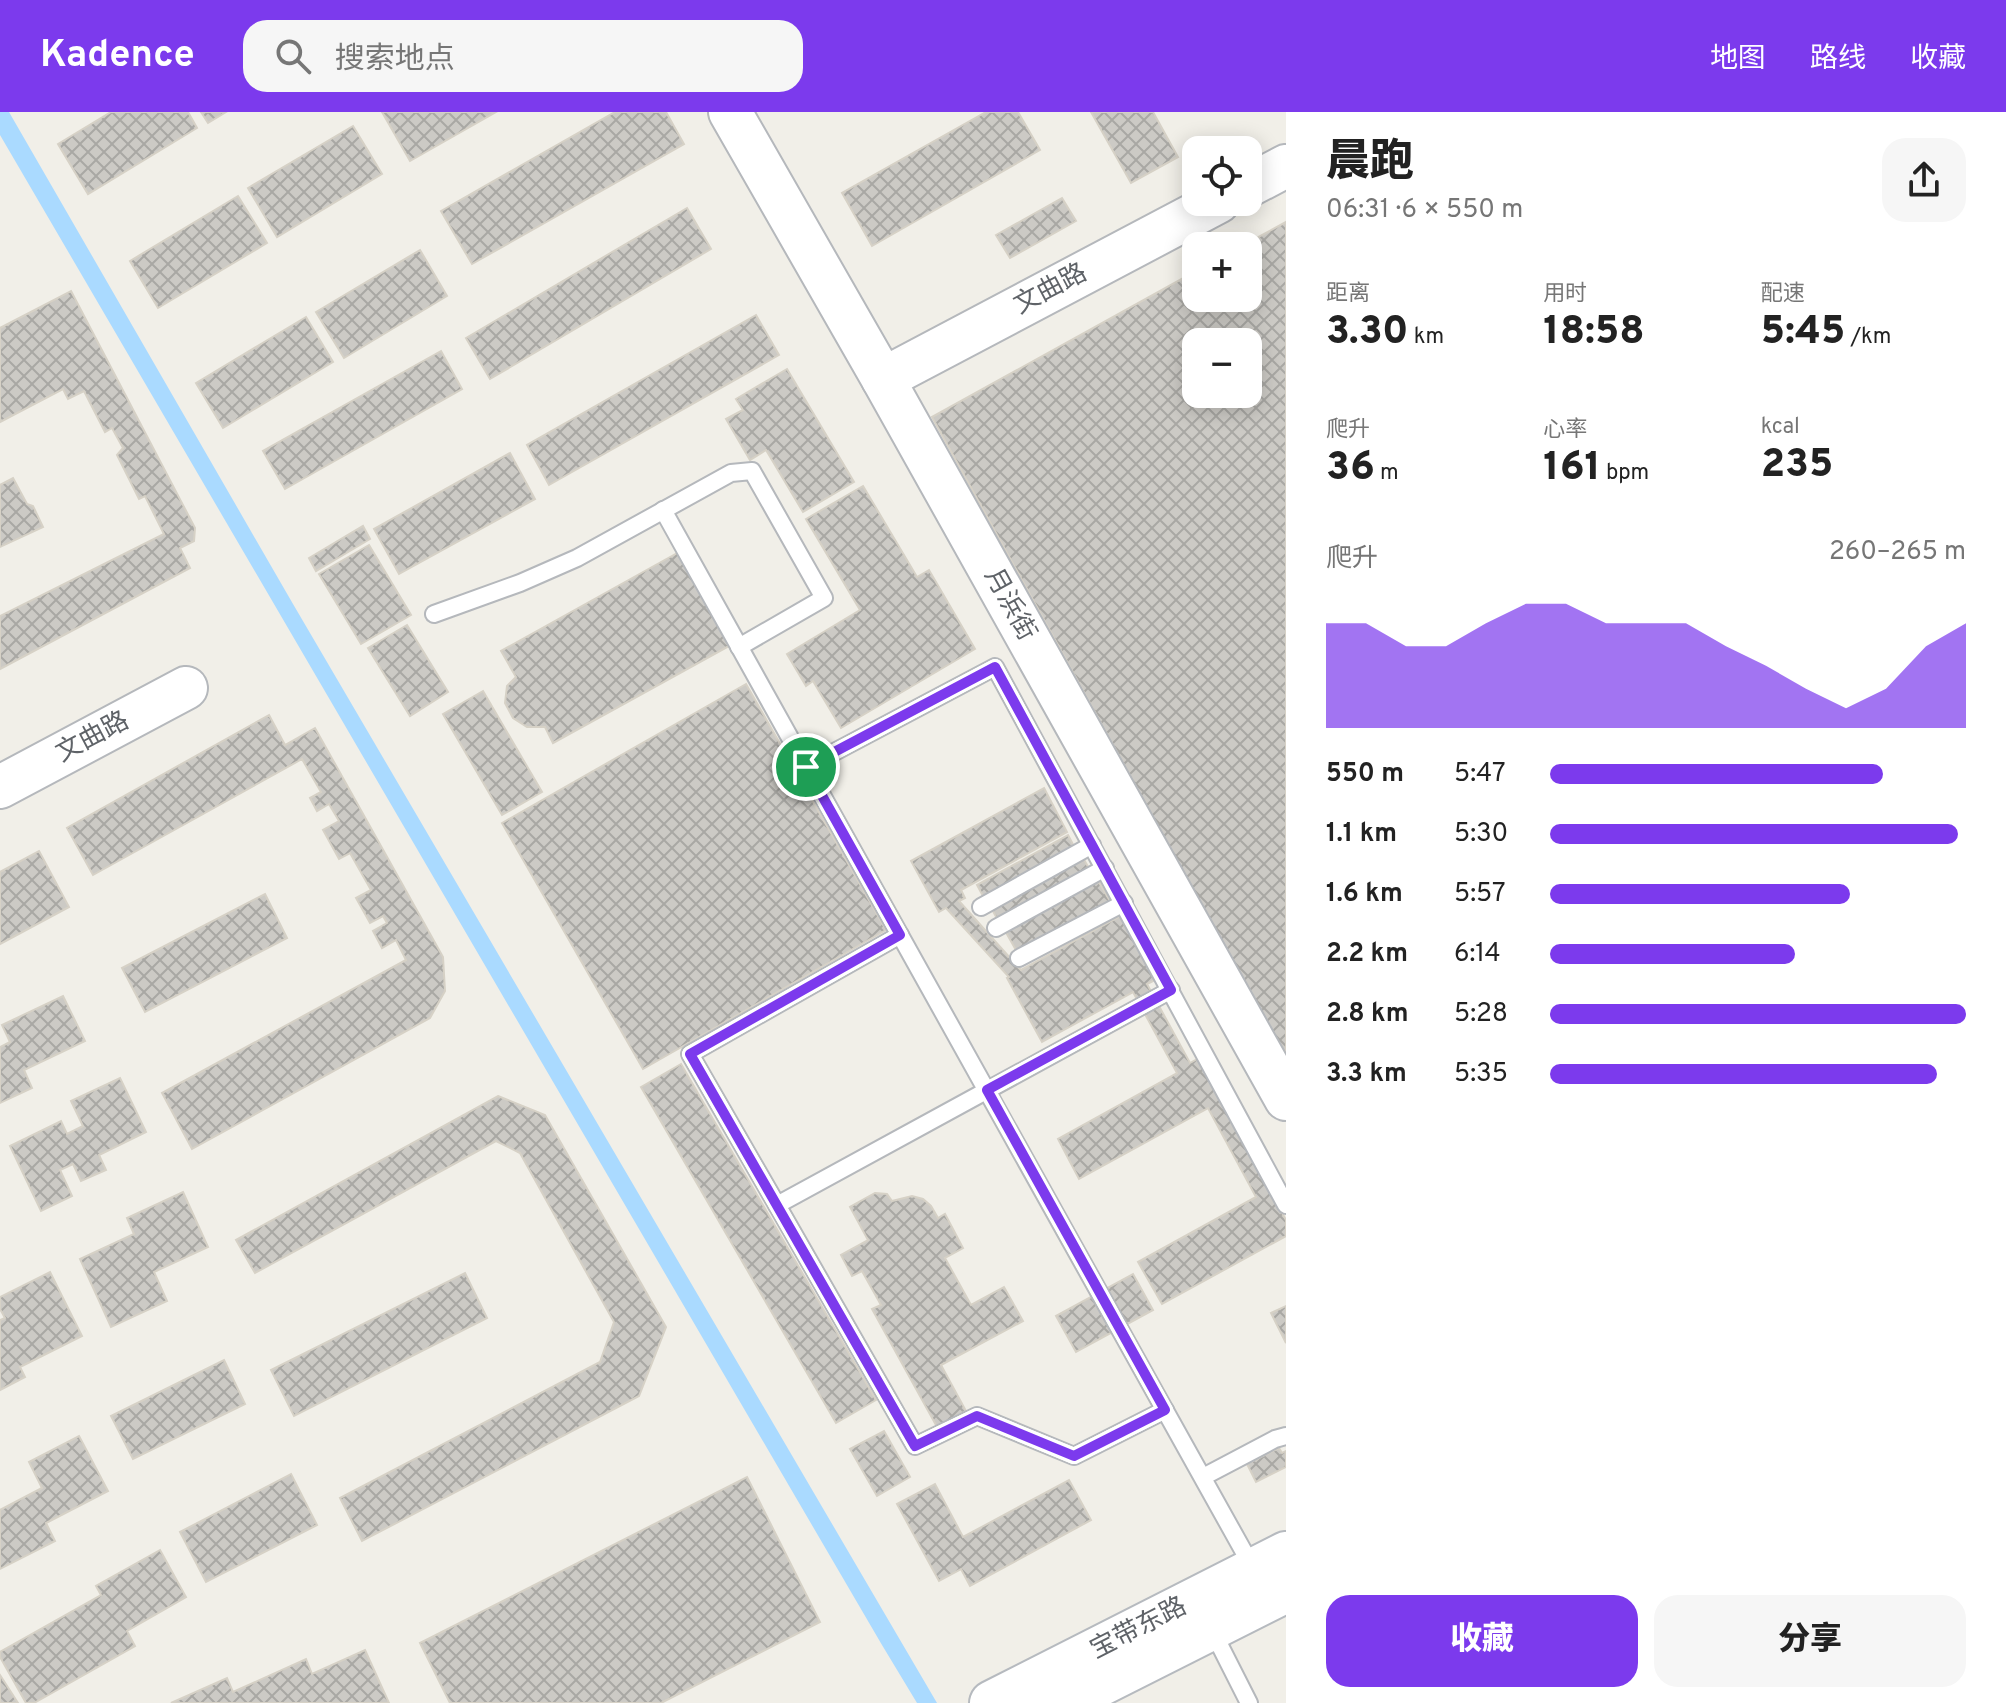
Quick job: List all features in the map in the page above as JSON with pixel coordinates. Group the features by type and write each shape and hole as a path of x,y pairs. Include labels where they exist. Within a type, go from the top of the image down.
{"main road":[{"name":"宝带东路","path":"1062,1703 1211,1628 1272,1579"},
{"name":"宝带东路","path":"992,1703 1272,1579"}],"street":[{"name":"月浜街","path":"730,112 1286,1099"},
{"path":"1262,179 1286,166"},
{"name":"文曲路","path":"883,379 1192,216"},
{"name":"文曲路","path":"0,787 186,688"}],"lane":[{"path":"434,614 520,583 577,558 731,473 752,471 824,598 739,647"},
{"path":"663,510 1203,1477 1272,1579"},
{"path":"806,767 995,667 1286,1205"},
{"path":"981,907 1092,845"},
{"path":"996,928 1105,868"},
{"path":"1019,958 1124,903"},
{"path":"900,935 690,1054 915,1446 977,1416 1074,1456 1165,1410"},
{"path":"777,1205 1171,990"},
{"path":"1203,1477 1286,1436"},
{"path":"1211,1628 1249,1703"}],"water":[{"path":"0,112 9,112 293,604 937,1703 917,1703 882,1645 0,135"}],"building":[{"path":"111,112 188,112 197,128 88,194 58,144"},
{"path":"201,112 226,112 208,123"},
{"path":"382,112 496,112 410,161"},
{"path":"615,112 666,112 684,144 472,264 441,211"},
{"path":"986,112 1018,112 1040,150 872,246 842,193"},
{"path":"1091,112 1153,112 1178,157 1131,183"},
{"path":"353,126 382,174 277,237 248,188"},
{"path":"238,196 267,243 158,308 130,261"},
{"path":"1062,198 1076,221 1010,258 996,235"},
{"path":"687,208 711,249 490,379 466,338"},
{"path":"1286,222 1286,1058 932,417 1182,279 1182,312 1262,312 1262,235"},
{"path":"420,250 447,296 344,358 316,312"},
{"path":"71,291 195,528 194,541 180,548 190,568 0,669 0,616 164,534 145,496 139,499 117,455 123,448 112,428 105,432 84,391 68,399 63,389 0,422 0,328"},
{"path":"756,315 779,355 549,485 527,445"},
{"path":"306,317 333,362 223,428 196,383"},
{"path":"441,351 462,389 285,489 263,451"},
{"path":"787,369 854,482 803,512 766,450 750,460 726,419 743,410 736,399"},
{"path":"510,453 535,499 399,574 374,529"},
{"path":"13,478 27,504 33,506 43,527 0,547 0,485"},
{"path":"863,486 917,577 929,570 975,649 841,728 813,681 806,686 787,654 860,610 806,519"},
{"path":"363,526 370,539 316,571 309,558"},
{"path":"369,545 411,615 361,644 319,574"},
{"path":"679,552 729,646 553,743 545,727 527,727 513,718 505,703 507,686 516,677 501,651"},
{"path":"407,625 448,692 410,716 368,648"},
{"path":"746,684 886,930 643,1069 502,823"},
{"path":"483,691 542,792 502,815 443,714"},
{"path":"269,715 285,745 315,728 443,957 445,991 430,1018 192,1149 162,1093 406,960 396,940 382,948 373,931 387,923 383,916 370,923 356,898 371,890 350,853 339,859 323,830 339,821 329,804 317,811 310,798 321,792 302,759 93,875 67,828"},
{"path":"1044,788 1067,832 961,890 965,898 959,901 1021,970 1124,914 1159,978 1147,984 1190,1063 1199,1058 1286,1220 1286,1236 1162,1304 1138,1262 1256,1197 1208,1108 1079,1179 1058,1139 1177,1073 1133,992 1042,1042 1009,977 946,908 939,912 911,861"},
{"path":"1068,835 1076,850 985,900 977,885"},
{"path":"39,851 69,907 0,944 0,872"},
{"path":"1082,856 1091,872 999,922 990,906"},
{"path":"1097,879 1110,901 1017,952 1004,929"},
{"path":"265,894 287,938 145,1012 122,968"},
{"path":"63,996 85,1041 24,1070 32,1088 0,1103 0,1047 10,1042 2,1025"},
{"path":"681,1064 876,1400 836,1423 641,1087"},
{"path":"120,1078 146,1132 99,1155 106,1170 81,1181 73,1164 60,1170 72,1196 41,1211 10,1146 61,1121 67,1134 83,1126 71,1101"},
{"path":"498,1096 545,1115 666,1327 639,1396 362,1541 340,1498 600,1362 614,1322 520,1153 496,1141 255,1273 236,1240"},
{"path":"183,1192 208,1247 154,1272 167,1301 111,1327 80,1259 134,1234 127,1218"},
{"path":"875,1193 887,1194 892,1201 912,1196 923,1199 938,1218 945,1214 963,1248 945,1258 971,1305 1004,1287 1023,1321 941,1365 966,1411 937,1427 872,1309 881,1305 862,1271 852,1276 841,1255 868,1240 850,1207"},
{"path":"50,1272 82,1336 20,1367 25,1377 0,1390 0,1320 5,1318 0,1309 0,1297"},
{"path":"465,1273 487,1318 294,1416 271,1370"},
{"path":"1133,1274 1153,1310 1076,1352 1056,1316"},
{"path":"1286,1306 1286,1343 1271,1313"},
{"path":"224,1360 245,1404 133,1459 111,1416"},
{"path":"884,1431 910,1477 877,1496 850,1449"},
{"path":"79,1436 108,1491 46,1523 55,1541 0,1569 0,1510 42,1488 29,1462"},
{"path":"1279,1448 1282,1453 1286,1451 1286,1467 1256,1482 1247,1464"},
{"path":"291,1474 317,1525 206,1582 180,1532"},
{"path":"747,1477 820,1622 661,1703 450,1703 420,1643"},
{"path":"1069,1480 1091,1520 970,1586 961,1569 939,1581 897,1504 935,1484 963,1537"},
{"path":"160,1550 186,1597 127,1631 135,1646 34,1703 26,1703 0,1652 101,1595 96,1586"},
{"path":"365,1650 389,1703 171,1703 227,1678 233,1692 306,1659 312,1674"},
{"path":"0,1675 18,1703 0,1703"}],"route":[{"path":"995,667 1171,990 987,1090 1165,1410 1074,1456 977,1416 915,1446 690,1054 900,935 806,767 995,667"}]}
